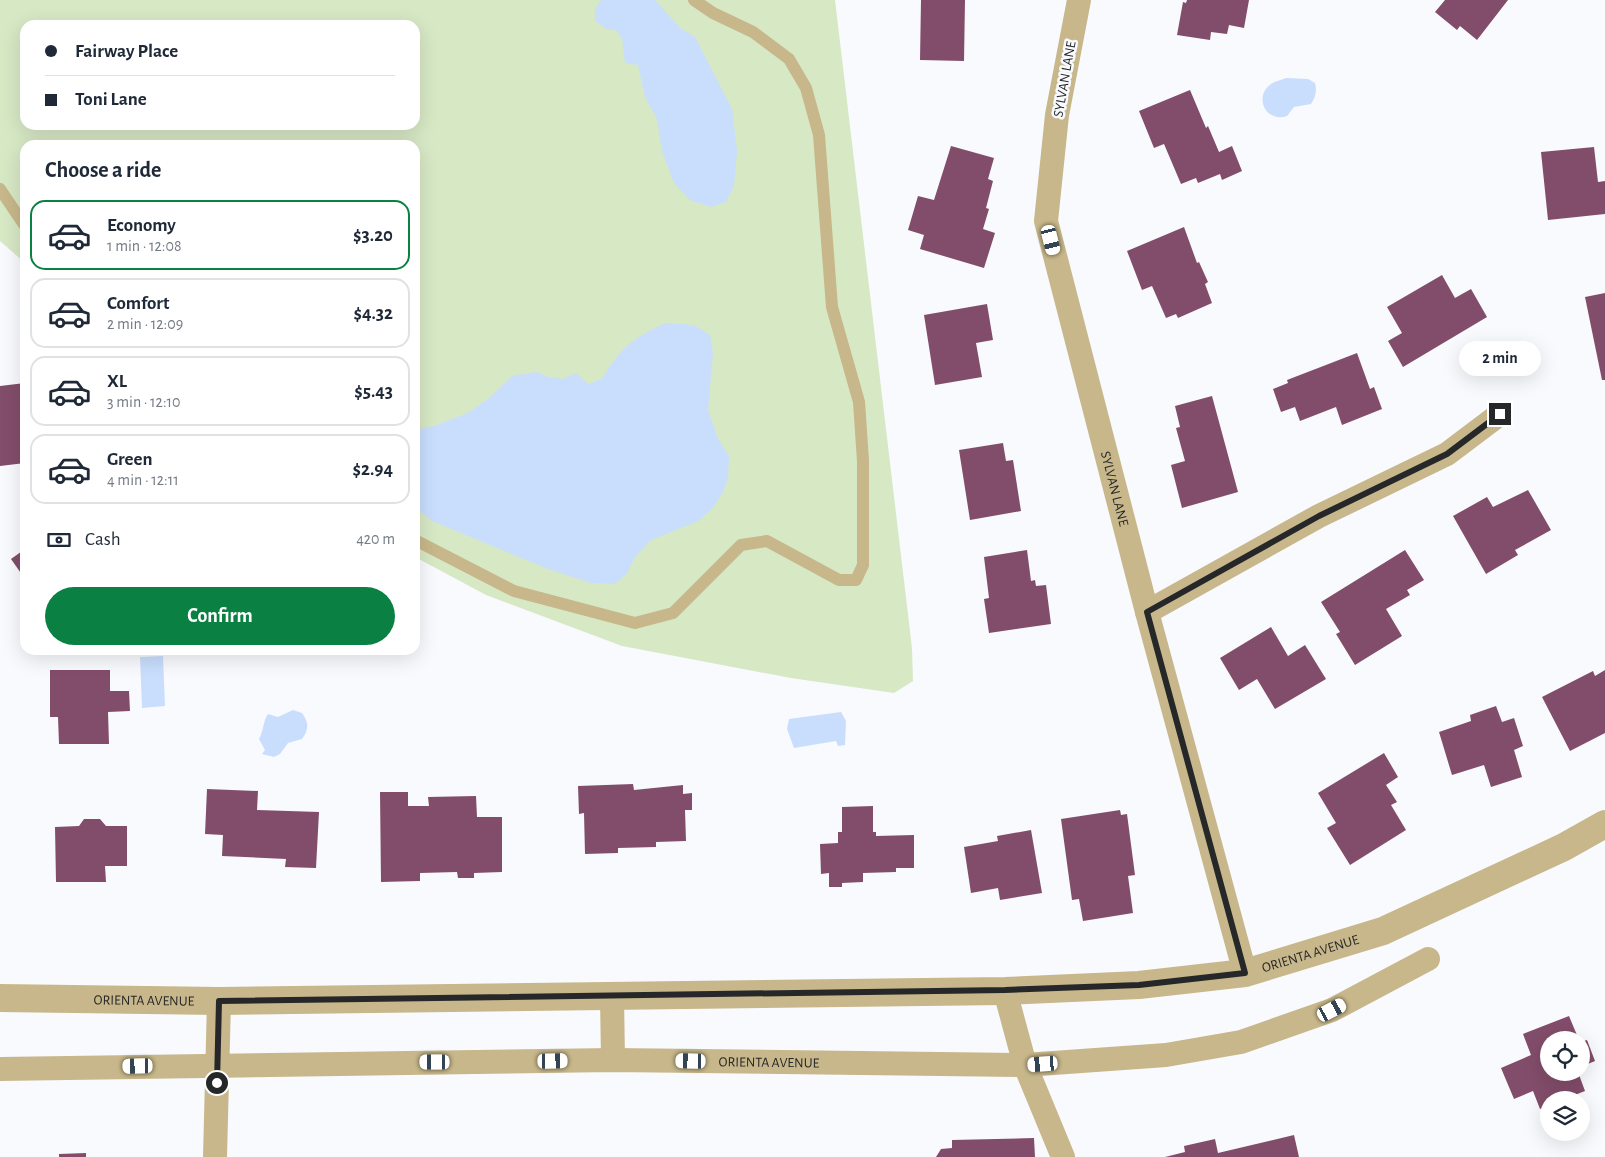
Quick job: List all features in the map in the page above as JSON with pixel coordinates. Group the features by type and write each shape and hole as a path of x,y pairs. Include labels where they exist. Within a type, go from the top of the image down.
{"street":[{"name":"SYLVAN LANE","path":"1079,0 1056,115 1046,221 1147,612 1245,973"},
{"path":"1147,612 1319,516 1447,454 1500,414"},
{"name":"ORIENTA AVENUE","path":"0,998 219,1001 1005,990 1139,985 1245,973 1383,931 1564,847 1605,824"},
{"name":"ORIENTA AVENUE","path":"0,1069 217,1064 613,1060 1026,1065 1166,1055 1241,1042 1332,1010 1428,960"},
{"path":"1005,990 1026,1065 1063,1157"},
{"path":"612,996 613,1060"},
{"path":"215,1157 219,1001"}],"lane":[{"path":"420,543 514,591 635,623 673,613 741,545 767,542 839,580 856,580 863,565 863,461 859,402 832,307 819,135 812,107 806,88 789,58 753,32 713,13 694,0"},
{"path":"0,189 20,219"}],"green space":[{"path":"0,0 835,0 912,648 913,681 894,693 791,678 622,646 486,595 420,560 420,140 20,140 20,259 0,241"}],"water":[{"path":"601,0 655,0 680,28 695,37 732,109 737,151 734,186 726,202 711,207 690,200 674,183 662,151 657,119 645,97 638,65 625,63 622,38 616,30 608,30 595,21 595,9"},
{"path":"1286,78 1308,79 1315,83 1315,96 1311,104 1294,107 1287,116 1273,116 1264,108 1263,95 1271,84"},
{"path":"665,323 694,325 710,335 713,353 708,410 718,439 729,456 728,478 722,494 712,509 698,521 651,540 635,557 627,573 615,584 591,583 548,569 432,521 420,511 420,429 434,426 468,413 489,398 512,376 536,372 549,377 563,379 576,373 588,384 602,379 622,351 644,334"},
{"path":"163,656 165,706 142,708 140,657"},
{"path":"293,710 302,713 307,723 307,729 302,739 288,743 280,754 274,757 262,754 265,750 259,739 268,714 278,717"},
{"path":"841,712 846,721 845,745 838,746 836,741 794,748 787,729 789,719"}],"building":[{"path":"921,0 965,0 964,61 920,60"},
{"path":"1187,0 1249,0 1244,28 1229,25 1227,34 1211,32 1210,40 1177,35 1183,2 1186,3"},
{"path":"1445,0 1508,0 1477,40 1460,26 1457,30 1435,12"},
{"path":"1190,90 1206,128 1208,126 1219,152 1232,146 1242,171 1222,180 1220,174 1198,183 1196,178 1181,184 1164,144 1154,148 1139,111"},
{"path":"951,146 994,158 988,179 993,181 986,208 989,209 983,229 995,233 984,268 920,249 924,235 908,230 918,196 934,200"},
{"path":"1594,147 1598,182 1605,181 1605,214 1548,220 1541,152"},
{"path":"1184,227 1197,263 1199,262 1208,282 1205,284 1212,303 1178,318 1176,314 1166,318 1152,286 1142,290 1127,251"},
{"path":"1442,275 1455,298 1471,289 1487,317 1403,367 1388,341 1402,333 1387,307"},
{"path":"1605,293 1605,380 1602,380 1585,297"},
{"path":"987,304 993,340 976,343 982,377 935,385 924,315"},
{"path":"1357,353 1370,389 1374,387 1382,409 1342,425 1336,407 1300,421 1295,407 1281,412 1273,389 1288,383 1287,380"},
{"path":"20,384 20,464 0,466 0,386"},
{"path":"1212,396 1238,492 1182,508 1171,465 1185,461 1176,428 1180,427 1175,406"},
{"path":"1003,443 1006,461 1013,460 1021,511 970,520 959,450"},
{"path":"1528,490 1551,530 1515,550 1518,555 1486,574 1453,516 1487,497 1493,507"},
{"path":"1027,550 1031,581 1035,580 1036,586 1046,585 1051,624 989,633 984,599 989,598 984,557"},
{"path":"1405,550 1424,580 1407,590 1410,595 1386,609 1402,636 1355,665 1336,634 1340,632 1321,602"},
{"path":"20,553 20,572 11,559"},
{"path":"1271,627 1288,656 1305,645 1326,679 1275,709 1257,679 1239,690 1220,658"},
{"path":"50,670 110,670 110,691 129,691 130,711 108,712 109,744 59,744 58,717 50,717"},
{"path":"1605,670 1605,733 1570,751 1542,697 1593,671 1595,676"},
{"path":"1496,706 1502,722 1514,718 1523,746 1514,750 1522,777 1491,787 1484,765 1452,775 1439,732 1471,721 1470,715"},
{"path":"1384,753 1398,777 1386,785 1397,802 1391,805 1406,830 1350,865 1327,828 1336,823 1318,793"},
{"path":"633,784 634,790 683,785 683,794 692,793 692,810 685,810 686,841 656,842 656,847 618,848 618,853 585,854 584,813 579,814 578,786"},
{"path":"207,789 258,791 257,810 319,812 316,868 285,867 286,859 222,856 223,835 205,834"},
{"path":"380,792 408,792 408,806 429,806 428,797 476,796 477,817 502,817 502,872 474,873 474,878 458,878 457,872 420,873 420,881 381,882"},
{"path":"873,806 873,832 876,832 876,836 914,835 914,868 896,868 896,872 863,873 863,882 842,883 842,887 829,887 829,873 821,874 820,844 838,843 838,832 842,832 842,807"},
{"path":"1120,810 1121,815 1127,814 1135,875 1128,876 1133,913 1083,921 1079,899 1072,900 1061,819"},
{"path":"84,819 100,819 106,826 127,826 127,866 105,866 106,882 56,882 55,827 79,826"},
{"path":"1031,830 1042,893 1000,900 998,888 971,893 964,847 998,841 997,836"},
{"path":"1569,1016 1575,1031 1540,1031 1540,1081 1581,1081 1585,1091 1540,1091 1540,1109 1533,1091 1514,1099 1501,1068 1531,1055 1523,1034"},
{"path":"1590,1048 1595,1061 1590,1063"},
{"path":"1294,1135 1299,1157 1165,1157 1185,1152 1184,1146 1215,1139 1218,1153"},
{"path":"1034,1138 1035,1157 936,1157 941,1149 952,1148 952,1140"},
{"path":"86,1153 86,1157 59,1157 59,1154"}],"route":[{"path":"217,1083 219,1001 1005,990 1139,985 1245,973 1147,612 1319,516 1447,454 1500,414"}]}
